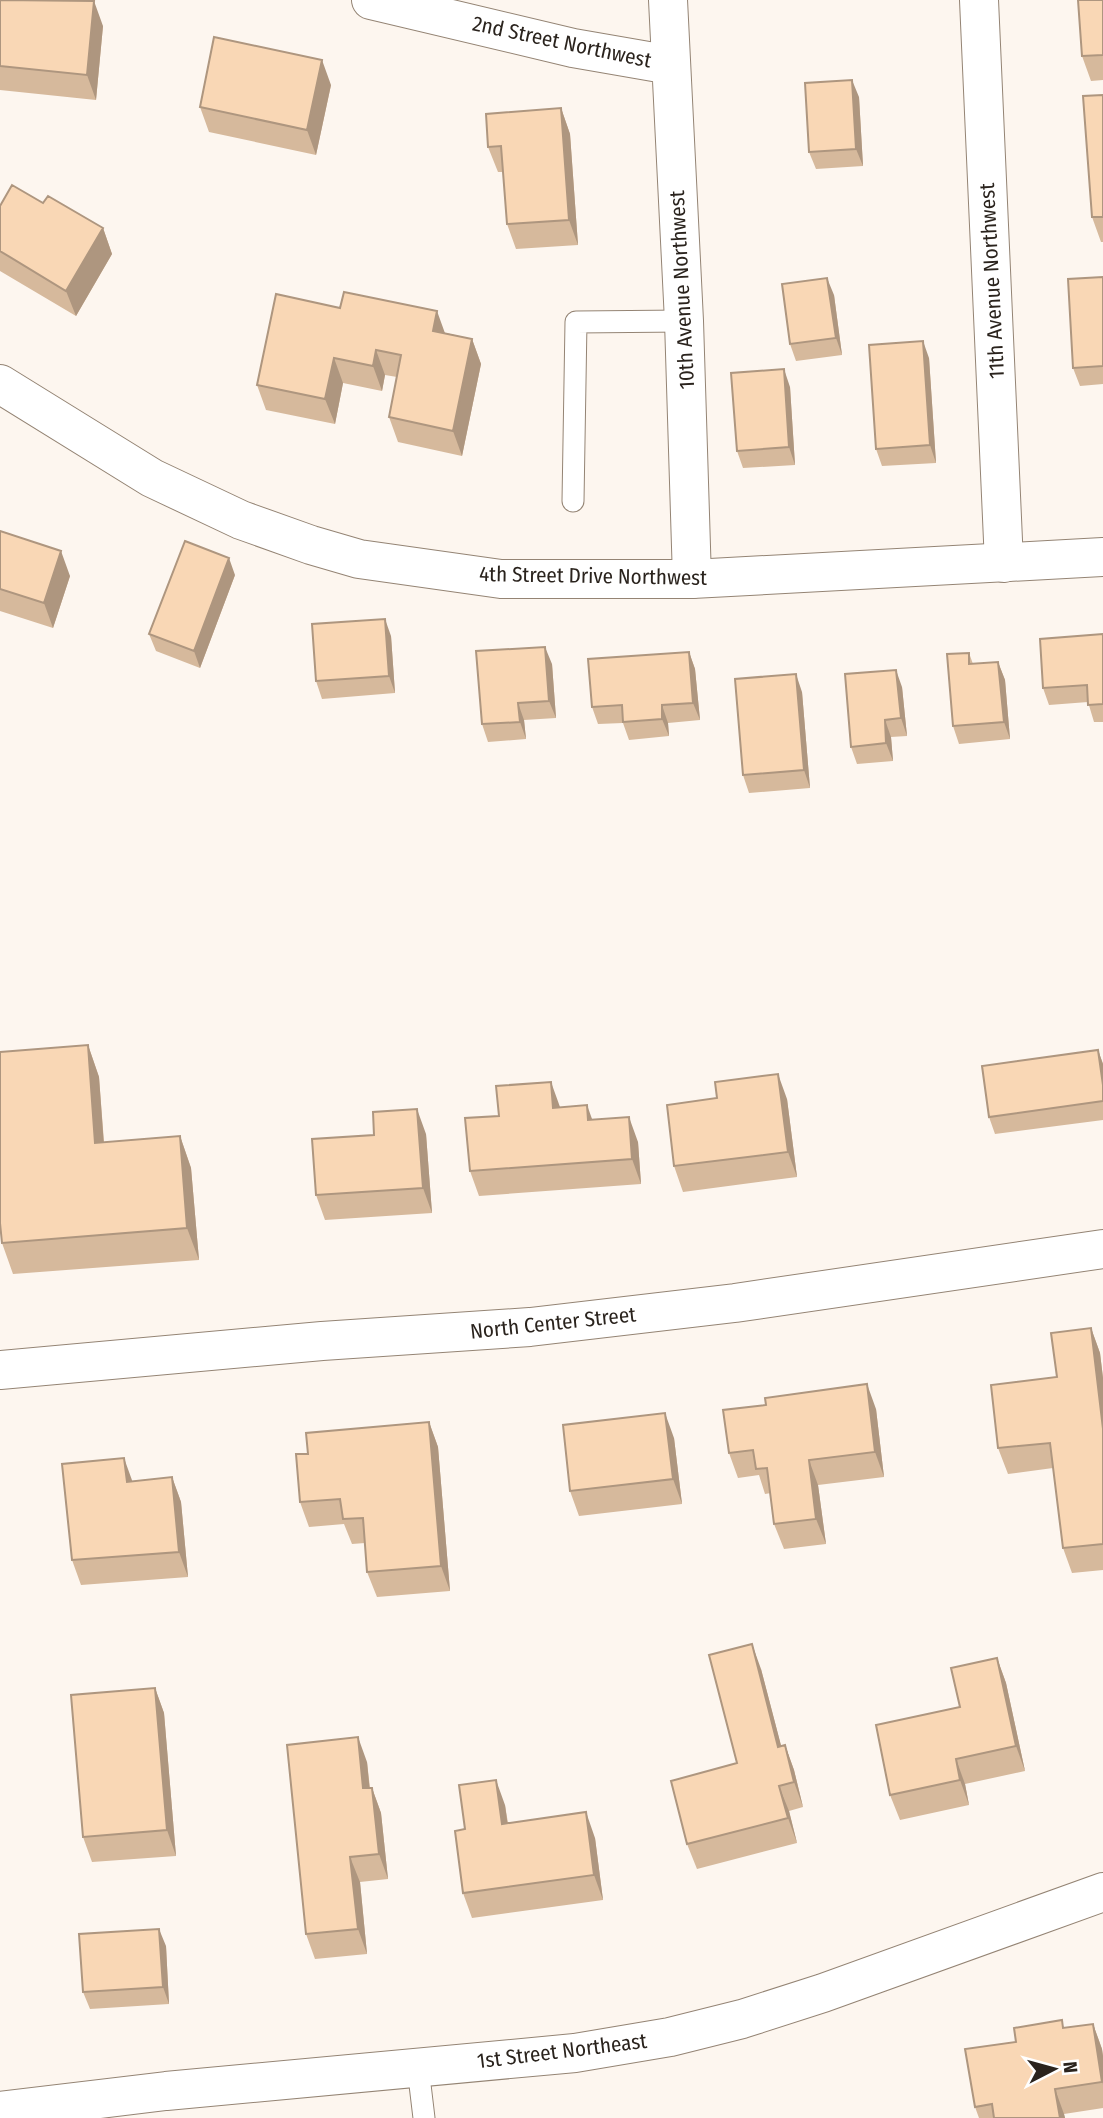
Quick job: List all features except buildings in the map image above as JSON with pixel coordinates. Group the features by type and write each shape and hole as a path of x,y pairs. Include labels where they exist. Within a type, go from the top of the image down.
{"street":[{"name":"2nd Street Northwest","path":"371,0 573,48 671,65"},
{"name":"10th Avenue Northwest","path":"668,0 684,321 692,579"},
{"name":"11th Avenue Northwest","path":"979,0 1004,563"},
{"name":"4th Street Drive Northwest","path":"0,384 152,478 242,520 359,559 501,579 692,579 1103,557"},
{"name":"North Center Street","path":"0,1370 322,1341 530,1327 735,1303 1103,1249"},
{"name":"1st Street Northeast","path":"0,2110 166,2091 575,2053 670,2036 742,2019 823,1993 1103,1892"}],"lane":[{"path":"573,501 576,322 684,321"},
{"path":"418,2068 424,2118"}]}
